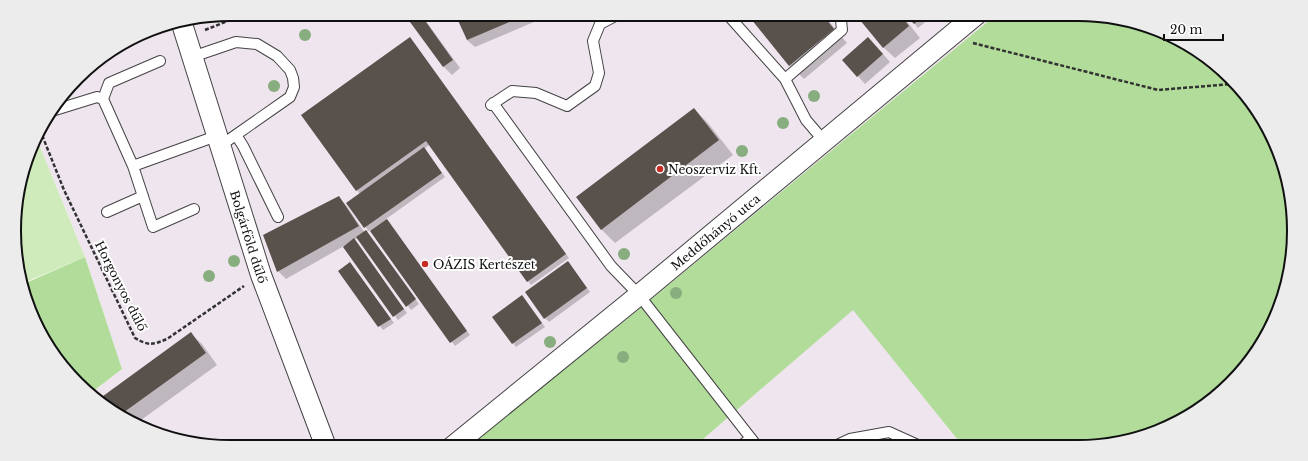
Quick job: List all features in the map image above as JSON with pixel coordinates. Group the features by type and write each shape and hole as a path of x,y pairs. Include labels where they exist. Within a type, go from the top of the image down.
{"street":[{"name":"Meddőhányó utca","path":"459,440 639,295 969,21"},
{"name":"Bolgárföld dűlő","path":"184,31 261,275 323,440"}],"lane":[{"path":"606,21 600,24 593,41 599,73 595,86 567,106 536,93 512,91 492,104 610,266 639,295 752,440"},
{"path":"733,21 785,79 806,120 824,141"},
{"path":"785,79 842,30 841,21"},
{"path":"134,166 208,139 218,140 236,135 290,97 294,87 290,70 277,56 257,44 236,42 192,57"},
{"path":"160,61 109,83 103,99 134,166 153,227 194,210"},
{"path":"60,108 97,97 103,99"},
{"path":"236,135 243,146 278,217"},
{"path":"107,212 143,196"},
{"path":"848,440 889,432 907,440"}],"path":[{"path":"184,31 220,21"},
{"path":"950,37 1158,90 1228,84"},
{"name":"Horgonyos dűlő","path":"43,138 64,190 136,338 146,344 153,344 167,339 261,275"}],"shaded area":[{"path":"217,21 989,21 626,320 476,440 217,440 176,433 150,424 114,405 95,390 122,369 85,257 39,145 49,126 64,103 92,73 114,56 126,49 150,37 176,28"},
{"path":"853,309 958,440 702,440"}],"green space":[{"path":"989,21 1091,21 1105,23 1145,32 1182,49 1205,64 1226,82 1252,114 1271,150 1283,190 1287,217 1287,244 1283,271 1271,311 1252,347 1226,379 1194,405 1158,424 1118,436 1091,440 958,440 853,310 702,440 476,440 626,320"},
{"path":"39,145 85,257 27,281 21,244 21,217 28,176"},
{"path":"85,257 122,369 95,390 82,379 64,358 49,335 37,311 27,282"}],"building":[{"path":"425,21 453,60 443,67 410,22"},
{"path":"458,21 512,21 467,40"},
{"path":"753,21 828,21 834,29 789,66"},
{"path":"861,21 905,21 909,26 883,48"},
{"path":"410,37 566,254 527,282 426,141 356,191 301,115"},
{"path":"868,37 883,54 857,77 842,60"},
{"path":"694,108 719,140 601,230 576,197"},
{"path":"424,147 442,173 364,228 346,203"},
{"path":"339,196 359,226 277,272 263,235"},
{"path":"387,219 467,331 450,343 370,231"},
{"path":"366,230 416,299 406,307 356,237"},
{"path":"354,238 404,309 393,317 343,247"},
{"path":"568,261 587,288 544,319 525,292"},
{"path":"350,262 391,319 378,327 338,271"},
{"path":"522,295 542,323 512,344 492,317"},
{"path":"191,332 206,353 125,411 102,397"}],"place":[{"name":"Neoszerviz Kft.","path":"660,169"},
{"name":"OÁZIS Kertészet","path":"425,264"}]}
